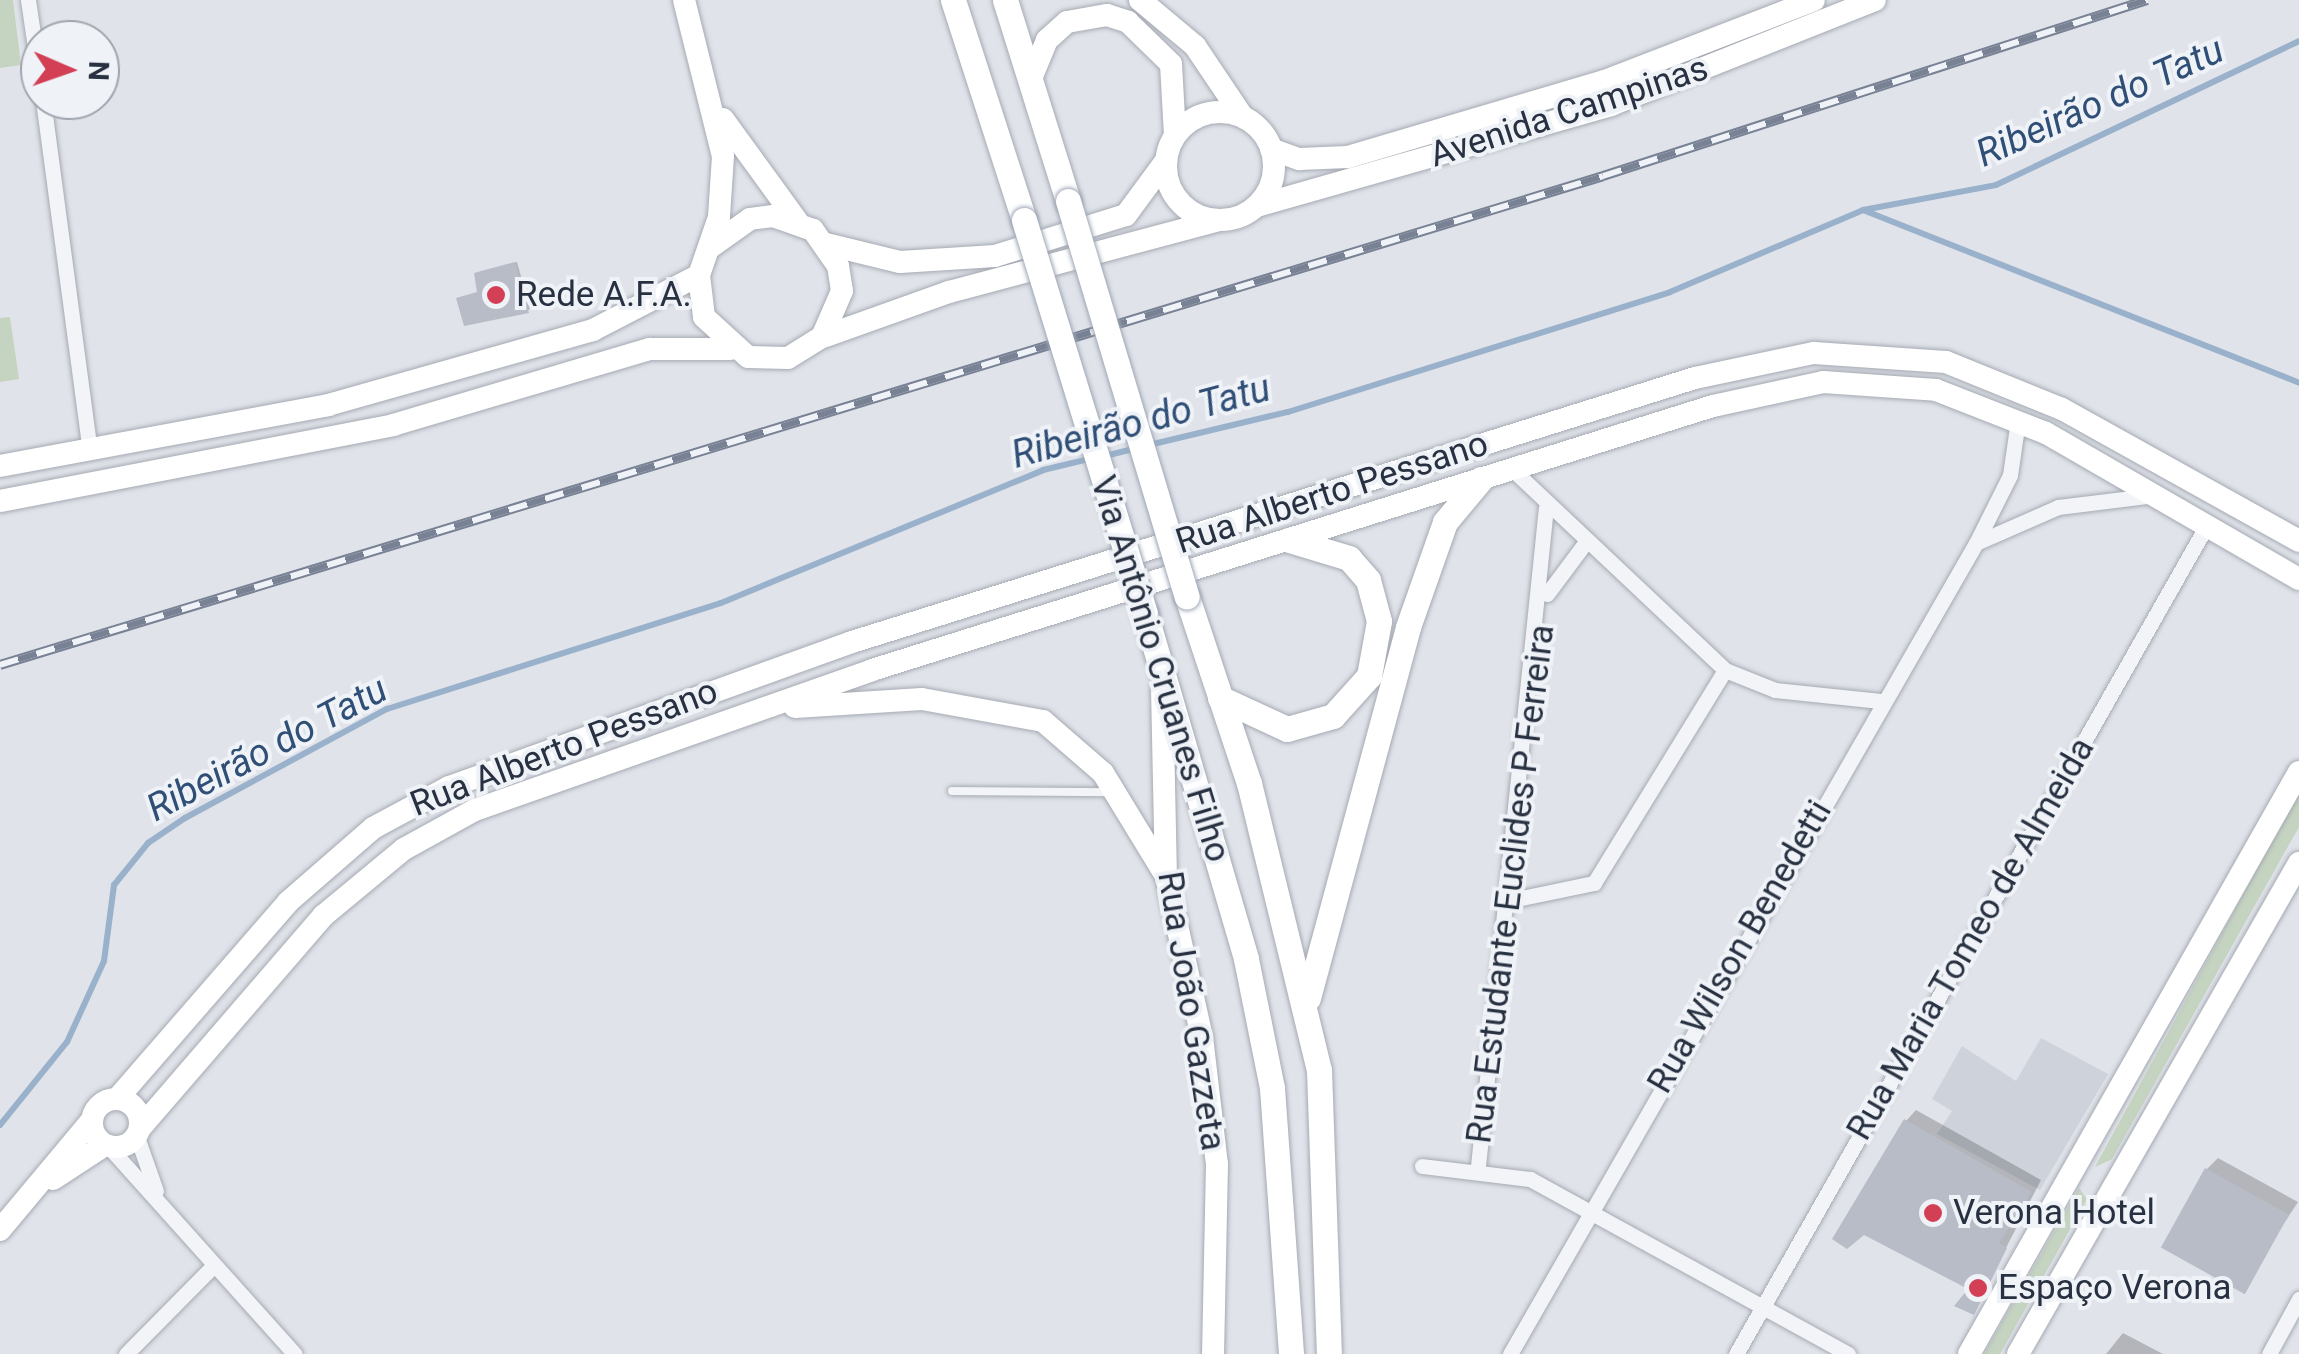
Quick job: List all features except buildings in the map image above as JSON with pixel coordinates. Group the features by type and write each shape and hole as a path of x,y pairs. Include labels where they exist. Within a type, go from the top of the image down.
{"main road":[{"name":"Via Antônio Cruanes Filho","path":"953,0 1145,613 1246,960 1272,1088 1291,1354"},
{"path":"1005,0 1030,82"},
{"name":"Via Antônio Cruanes Filho","path":"1030,82 1220,698 1306,1008 1329,1166 1329,1354"},
{"path":"1306,1008 1408,627 1445,522 1481,480"},
{"path":"1220,698 1275,727 1305,726 1348,705 1369,676 1379,621 1368,580 1334,550 1289,540"}],"street":[{"path":"684,0 715,102 722,156 712,246 699,275 704,317 730,349"},
{"path":"0,500 393,425 650,349 730,349 788,358 860,318 1216,221 1257,206 1272,180 1271,149 1242,116 1167,10 1140,0"},
{"name":"Avenida Campinas","path":"1271,149 1299,159 1348,157 1542,114 1814,0"},
{"name":"Avenida Campinas","path":"1257,206 1875,0"},
{"path":"715,102 751,168 797,221 826,244 900,262 995,256 1126,215 1165,162 1175,135 1171,64 1128,22 1107,15 1067,22 1047,40 1030,82"},
{"path":"1175,135 1205,113 1242,116"},
{"path":"46,120 90,450"},
{"path":"1165,162 1178,202 1216,221"},
{"path":"712,246 750,219 797,221"},
{"path":"822,338 842,291 826,244"},
{"path":"0,466 328,405 642,312 699,275"},
{"name":"Rua Alberto Pessano","path":"92,1120 116,1099 288,902 373,828 449,786 852,642 1694,378 1829,352 1946,362 2062,409 2299,542"},
{"name":"Rua Alberto Pessano","path":"138,1132 276,966 404,848 520,791 744,714 1712,406 1824,382 1909,384 2018,420 2299,580"},
{"name":"Rua Wilson Benedetti","path":"1510,1354 1880,701 1976,543 2010,475 2018,420"},
{"path":"1512,469 1585,543 1725,670 1775,690 1880,701"},
{"path":"1976,543 2058,507 2155,496"},
{"name":"Rua Estudante Euclides P Ferreira","path":"1478,1166 1544,602 1546,506"},
{"name":"Rua Maria Tomeo de Almeida","path":"1736,1354 2207,525"},
{"name":"Rua Estudante Euclides P Ferreira","path":"1544,602 1570,552 1585,543"},
{"name":"Rua João Gazzeta","path":"1161,668 1166,876 1202,1037 1217,1164 1213,1354"},
{"path":"1507,901 1594,884 1725,670"},
{"path":"744,714 874,700 1016,711 1064,735 1116,791 1166,876"},
{"path":"1969,1354 2299,772"},
{"path":"2018,1354 2299,863"},
{"path":"116,1099 138,1111 138,1132 159,1200"},
{"path":"0,1230 92,1120 107,1146 159,1200 212,1267 295,1354"},
{"path":"33,1192 107,1146 138,1132"},
{"path":"1422,1166 1478,1166 1590,1209 1848,1354"},
{"path":"126,1354 212,1267"},
{"path":"2268,1354 2299,1299"}],"lane":[{"path":"952,791 1116,791"}],"shaded area":[{"path":"2041,1038 2108,1074 2040,1190 1937,1134 1952,1111 1932,1099 1962,1046 2016,1081"}],"green space":[{"path":"0,0 13,0 20,65 0,68"},
{"path":"10,317 19,379 0,382 0,318"},
{"path":"2299,792 2299,827 2112,1159 2095,1167"},
{"path":"2079,1188 2087,1199 2000,1354 1984,1354"}],"waterway":[{"name":"Ribeirão do Tatu","path":"1149,445 1288,412 1670,292 1863,210 1996,185 2299,41"},
{"path":"1863,210 2299,383"},
{"name":"Ribeirão do Tatu","path":"1105,456 1137,448"},
{"name":"Ribeirão do Tatu","path":"0,1125 67,1042 104,961 114,885 148,843 185,818 387,709 721,603 1043,470 1093,458"}],"railway":[{"path":"0,665 1603,176 2147,0"}],"place":[{"name":"Rede A.F.A.","path":"496,295"},
{"name":"Verona Hotel","path":"1933,1213"},
{"name":"Espaço Verona","path":"1978,1288"}]}
